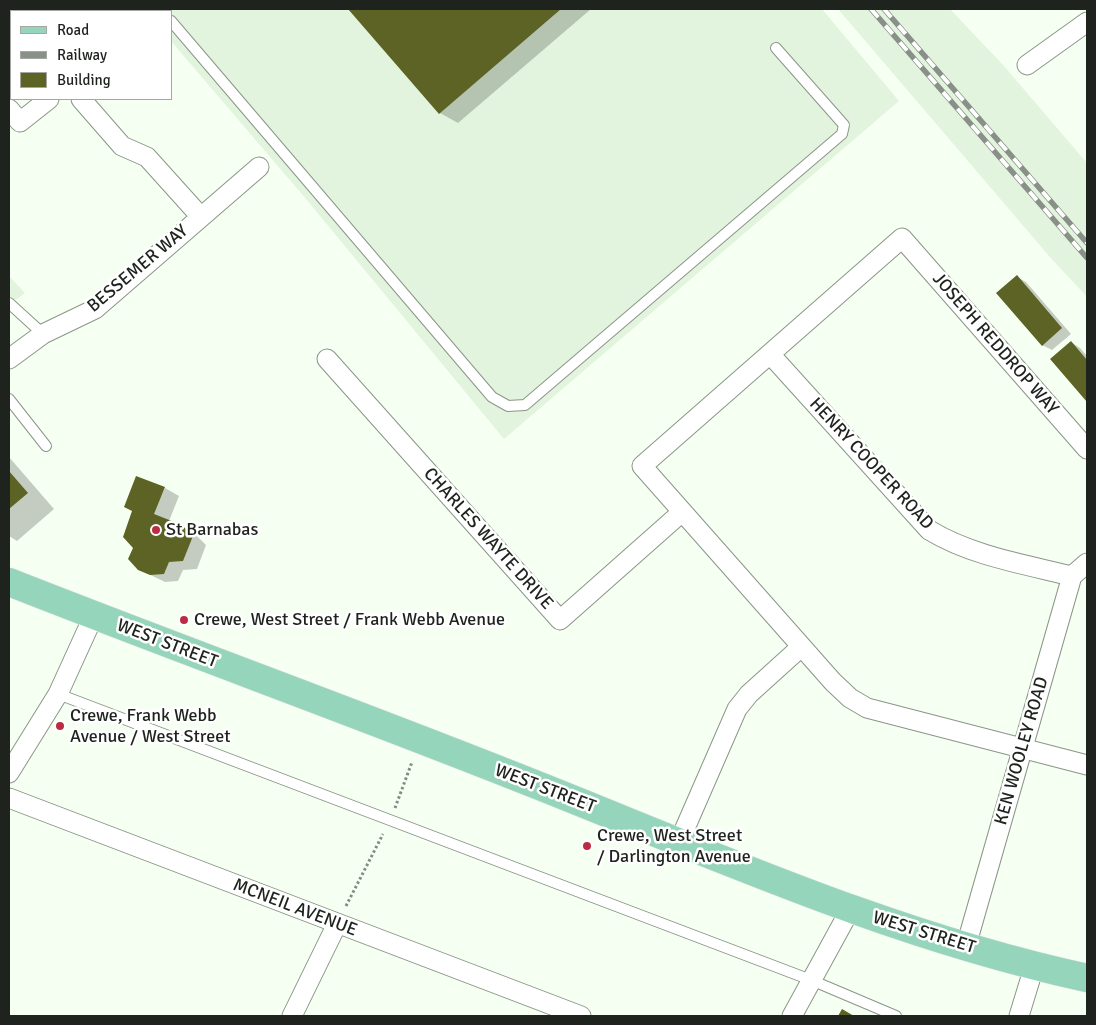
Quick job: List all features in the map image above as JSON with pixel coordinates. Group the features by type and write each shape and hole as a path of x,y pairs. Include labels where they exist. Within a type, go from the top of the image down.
{"main road":[{"name":"WEST STREET","path":"9,582 850,910 1034,967 1087,978"}],"street":[{"path":"1028,65 1087,22"},
{"path":"13,121 48,100"},
{"path":"82,100 122,146 147,157 201,217"},
{"name":"BESSEMER WAY","path":"9,359 43,334 94,309 259,167"},
{"name":"JOSEPH REDDROP WAY","path":"770,354 902,238 1087,449"},
{"path":"770,354 642,466 801,647 850,698 867,708 1024,747 1087,765"},
{"name":"HENRY COOPER ROAD","path":"770,354 928,530 949,542 978,553 1072,576"},
{"name":"CHARLES WAYTE DRIVE","path":"327,359 560,620 682,512"},
{"path":"1072,576 1087,562"},
{"name":"KEN WOOLEY ROAD","path":"966,946 1072,576"},
{"path":"9,773 58,694 94,615"},
{"path":"679,842 737,709 749,694 801,647"},
{"name":"MCNEIL AVENUE","path":"9,798 581,1016"},
{"path":"792,1016 850,910"},
{"path":"292,1016 337,924"},
{"path":"1019,1016 1034,967"}],"lane":[{"path":"172,22 492,397 508,406 525,405 842,134 844,125 776,48"},
{"path":"9,303 43,334"},
{"path":"9,399 46,446"},
{"path":"58,694 811,980 896,1016"}],"shaded area":[{"path":"822,9 899,101 504,439 306,199 172,42 172,10 145,10"},
{"path":"838,9 950,9 1004,66 1087,163 1087,297 1049,256"},
{"path":"9,276 25,293 9,305"}],"building":[{"path":"348,9 561,9 439,114"},
{"path":"1017,275 1062,328 1042,346 996,293"},
{"path":"1071,341 1087,360 1087,402 1050,359"},
{"path":"9,471 28,493 9,509"},
{"name":"St Barnabas","path":"136,476 165,487 154,514 182,525 193,536 183,561 169,562 164,574 150,575 138,570 128,559 133,548 123,537 132,511 124,507"},
{"path":"842,1009 854,1016 838,1016"}],"railway":[{"path":"871,9 1087,258"},
{"path":"884,9 1087,243"}],"place":[{"name":"St Barnabas","path":"156,530"},
{"name":"Crewe, West Street / Frank Webb Avenue","path":"184,620"},
{"name":"Crewe, Frank Webb Avenue / West Street","path":"60,726"},
{"name":"Crewe, West Street / Darlington Avenue","path":"587,846"}]}
